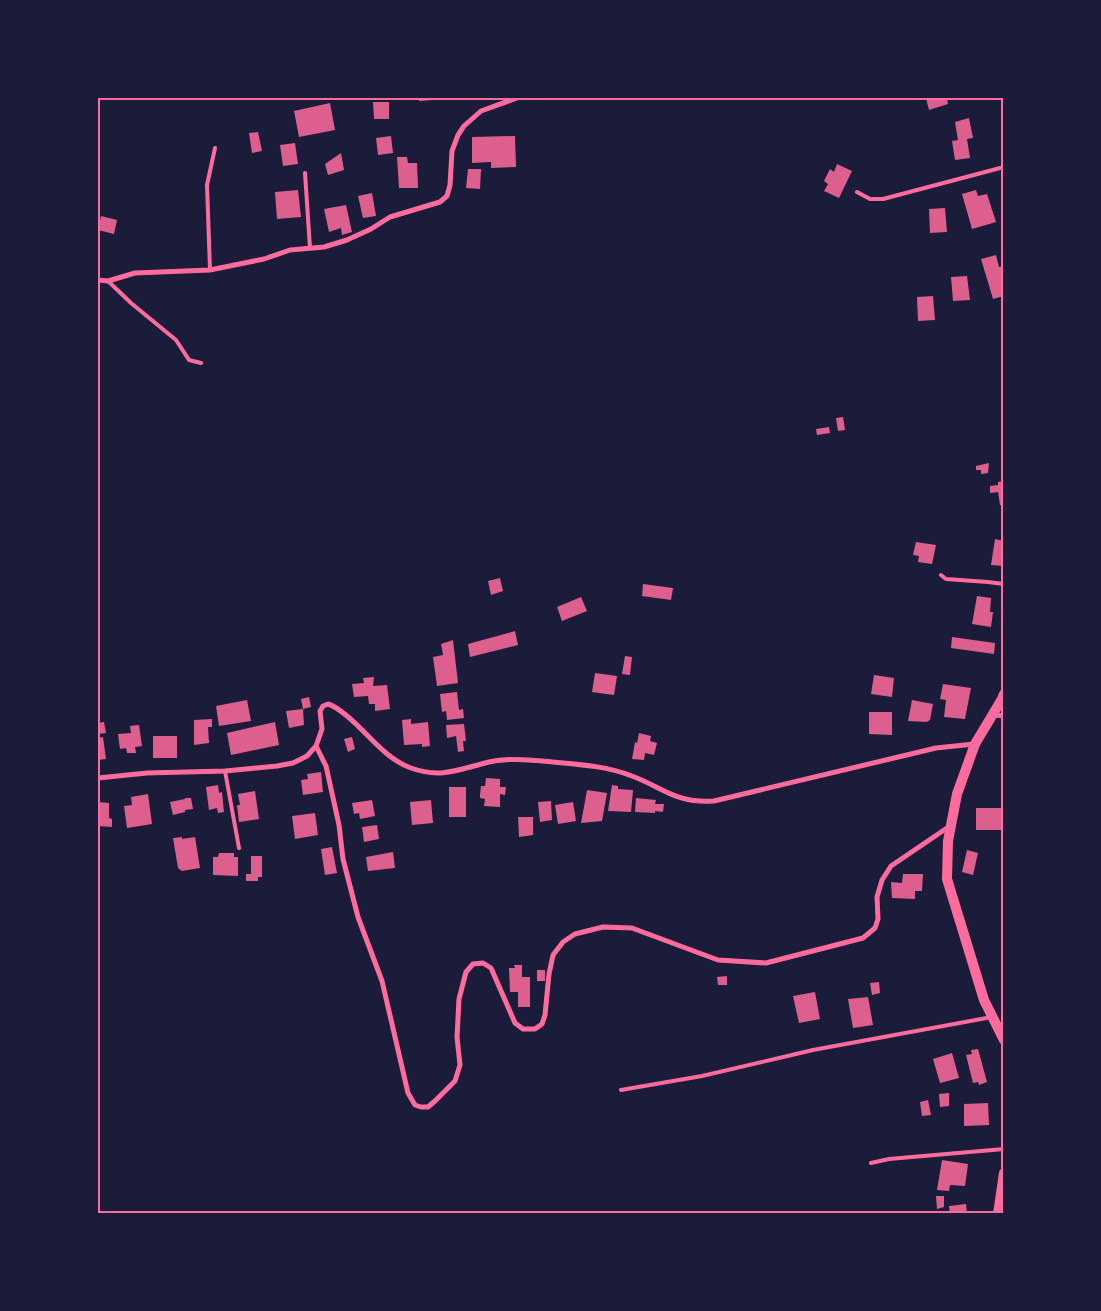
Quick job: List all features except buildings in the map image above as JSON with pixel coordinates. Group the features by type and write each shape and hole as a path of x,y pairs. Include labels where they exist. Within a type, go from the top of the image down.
{"main road":[{"path":"1004,694 975,744 957,794 950,826 946,878 984,1000 1004,1040"},
{"path":"998,1214 1004,1173"}],"street":[{"path":"98,280 108,281 134,272 210,270 280,253 324,246 347,240 371,229 390,217 440,202 447,196 450,185 452,151 458,135 464,126 481,110 517,98"},
{"path":"98,778 147,773 225,771 293,763 307,756 316,746 322,729 320,710 328,704 337,708 354,721 398,763 419,770 444,774 488,762 520,759 604,768 632,776 677,797 700,802 714,801 936,748 975,744"},
{"path":"992,715 1004,716"},
{"path":"316,746 326,766 339,825 343,859 358,917 382,981 408,1093 415,1105 421,1107 428,1107 436,1101 455,1081 460,1065 457,1037 459,999 466,972 474,964 483,963 491,968 515,1023 523,1029 535,1029 542,1024 545,1015 553,955 563,942 575,934 603,927 632,928 718,960 766,963 863,938 875,928 878,918 877,897 882,880 891,866 950,826"}],"lane":[{"path":"210,270 207,185 215,148"},
{"path":"857,192 870,199 882,199 1004,167"},
{"path":"305,173 310,248"},
{"path":"108,281 131,303 176,340 189,360 202,363"},
{"path":"941,575 946,579 960,581 1004,584"},
{"path":"225,771 239,848"},
{"path":"621,1090 702,1076 813,1050 992,1017"},
{"path":"870,1163 889,1159 1004,1149"}]}
